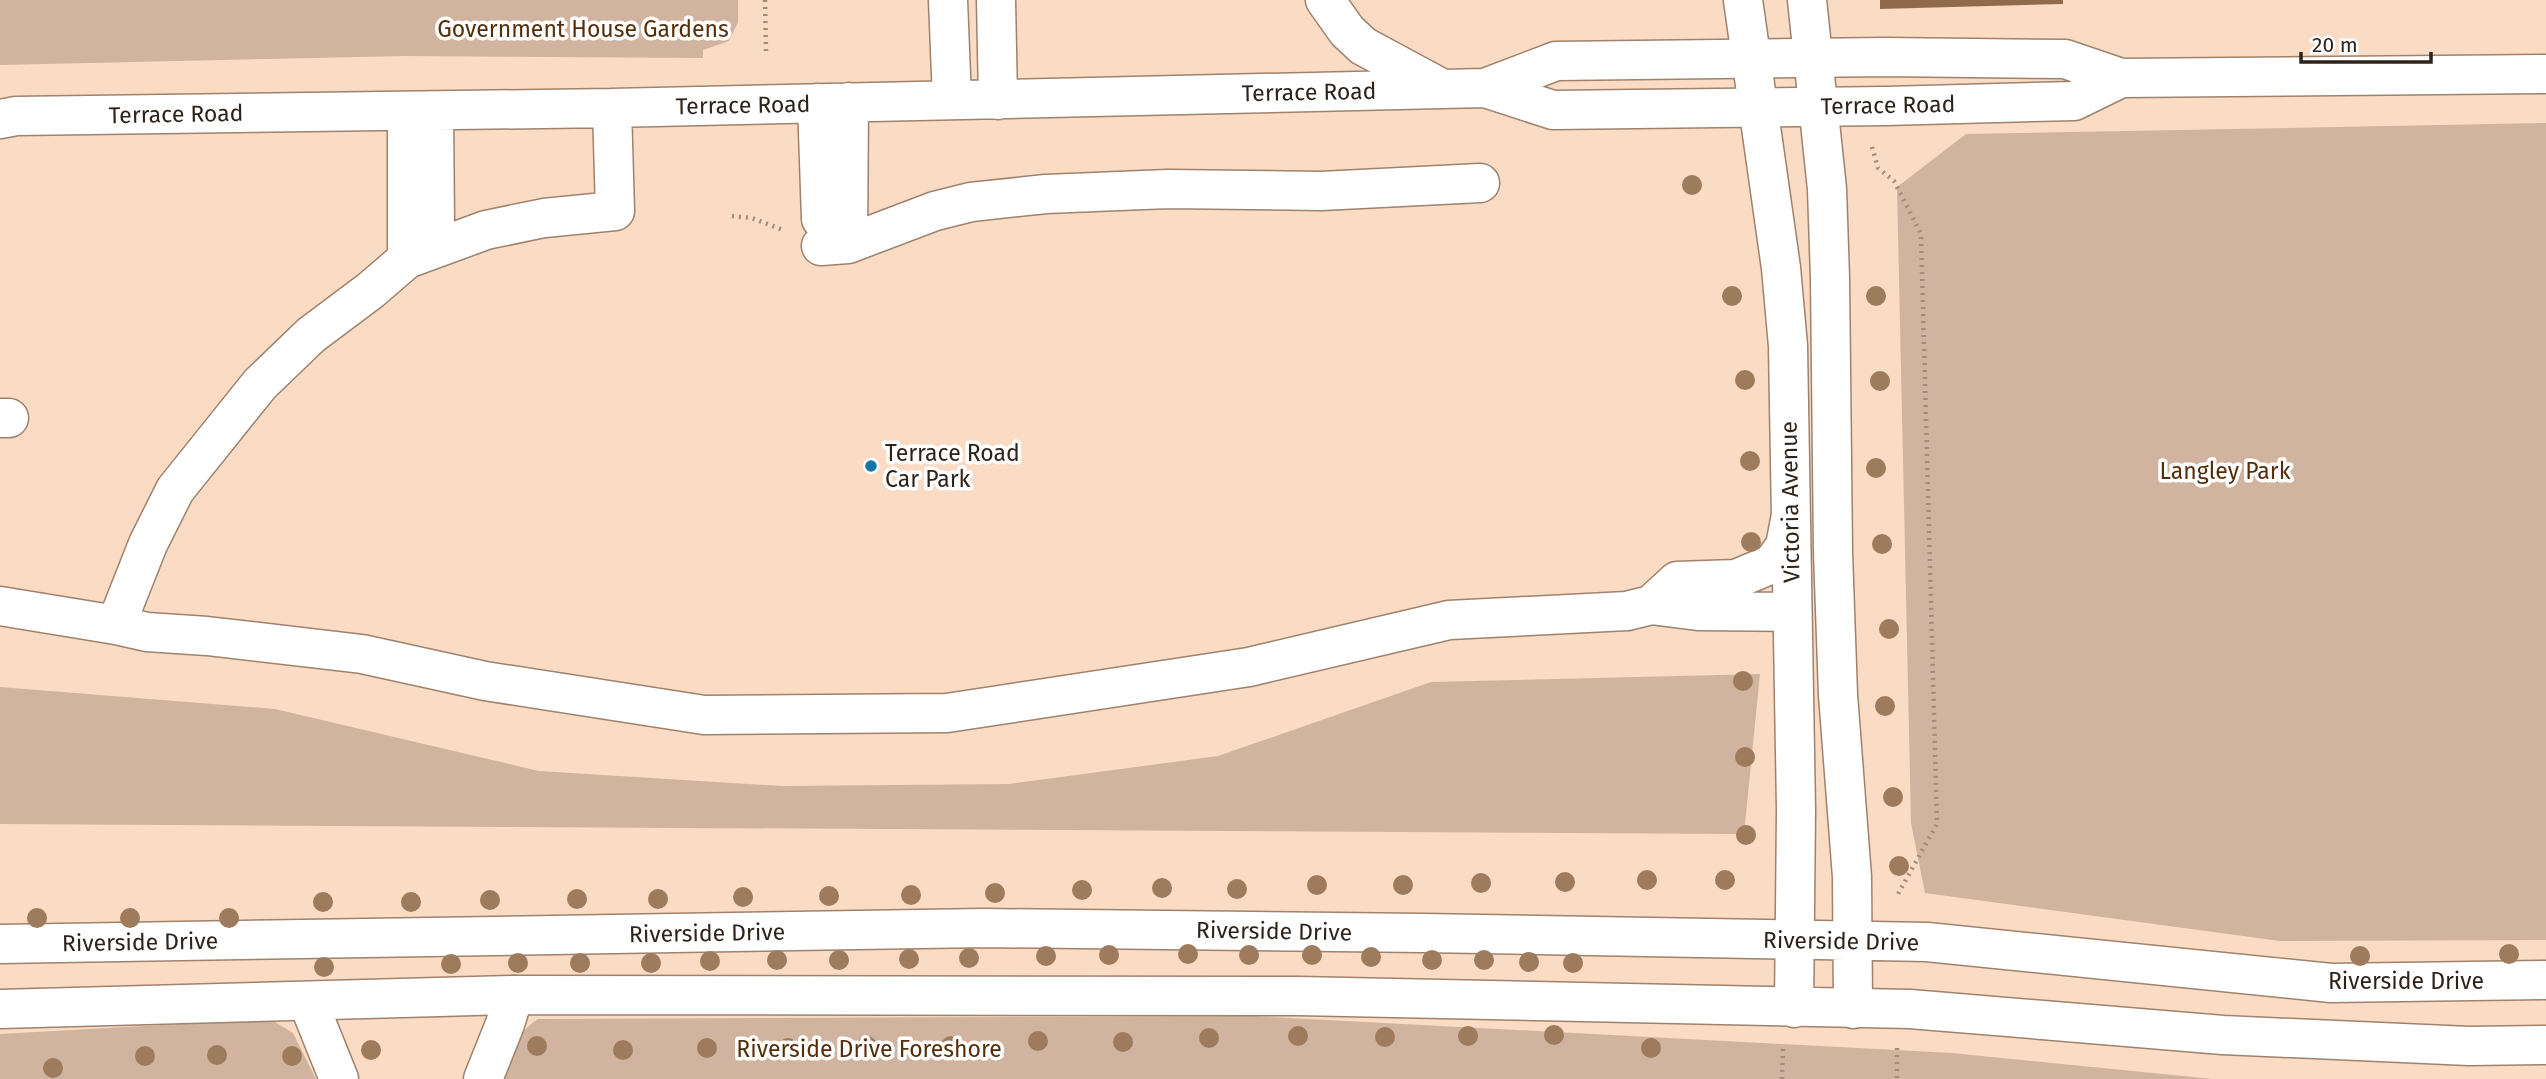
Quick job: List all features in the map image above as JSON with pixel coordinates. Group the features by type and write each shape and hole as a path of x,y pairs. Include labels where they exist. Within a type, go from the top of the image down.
{"main road":[{"path":"948,0 952,100"},
{"path":"996,0 998,100"},
{"path":"1325,0 1347,31 1363,46 1443,89"},
{"name":"Victoria Avenue","path":"1743,0 1781,268 1788,346 1796,810 1794,1008"},
{"name":"Victoria Avenue","path":"1807,0 1827,189 1834,579 1838,695 1852,877 1853,1009"},
{"name":"Terrace Road","path":"1485,88 1556,61 2065,59 2121,78 2546,74"},
{"name":"Terrace Road","path":"0,119 16,116 611,108 1485,88 1553,110 1818,107 2074,101 2121,78"},
{"path":"833,103 820,235 971,202 1046,194 1168,189 1321,191 1480,183"},
{"path":"116,625 148,544 170,501 212,441 260,383 311,335 412,257 486,230 544,218 615,211 611,108"},
{"path":"412,257 420,111"},
{"path":"0,606 147,632 207,636 362,654 485,681 704,715 947,713 1249,667 1449,620 1627,611 1664,593 1736,579 1772,564 1785,546 1790,520"},
{"path":"1664,593 1698,611 1792,612"},
{"name":"Riverside Drive","path":"0,944 984,928 1437,933 1927,942 2331,983 2546,980"},
{"path":"483,1079 514,995"},
{"path":"0,1009 514,995 1298,996 1910,1009 2223,1035 2469,1046 2546,1045"},
{"path":"308,1002 339,1079"}],"path":[{"path":"765,0 766,51"},
{"path":"1871,144 1878,168 1894,181 1921,234 1937,824 1898,894"},
{"path":"732,216 752,218 820,235"},
{"path":"1897,1041 1897,1079"}],"green space":[{"name":"Government House Gardens","path":"0,0 738,0 738,22 729,41 703,50 703,58 405,56 0,65"},
{"name":"Langley Park","path":"2546,123 2546,940 2280,941 1925,893 1911,823 1897,187 1966,134"},
{"path":"1760,674 1744,834 0,824 0,687 275,709 539,771 782,786 1009,784 1218,756 1431,682"},
{"name":"Riverside Drive Foreshore","path":"1253,1016 1952,1053 2213,1079 501,1079 518,1038 538,1019"},
{"path":"270,1019 293,1033 316,1079 0,1079 0,1034"}],"building":[{"path":"1880,0 2063,0 2063,4 1880,9"}],"place":[{"name":"Terrace Road Car Park","path":"871,466"}]}
